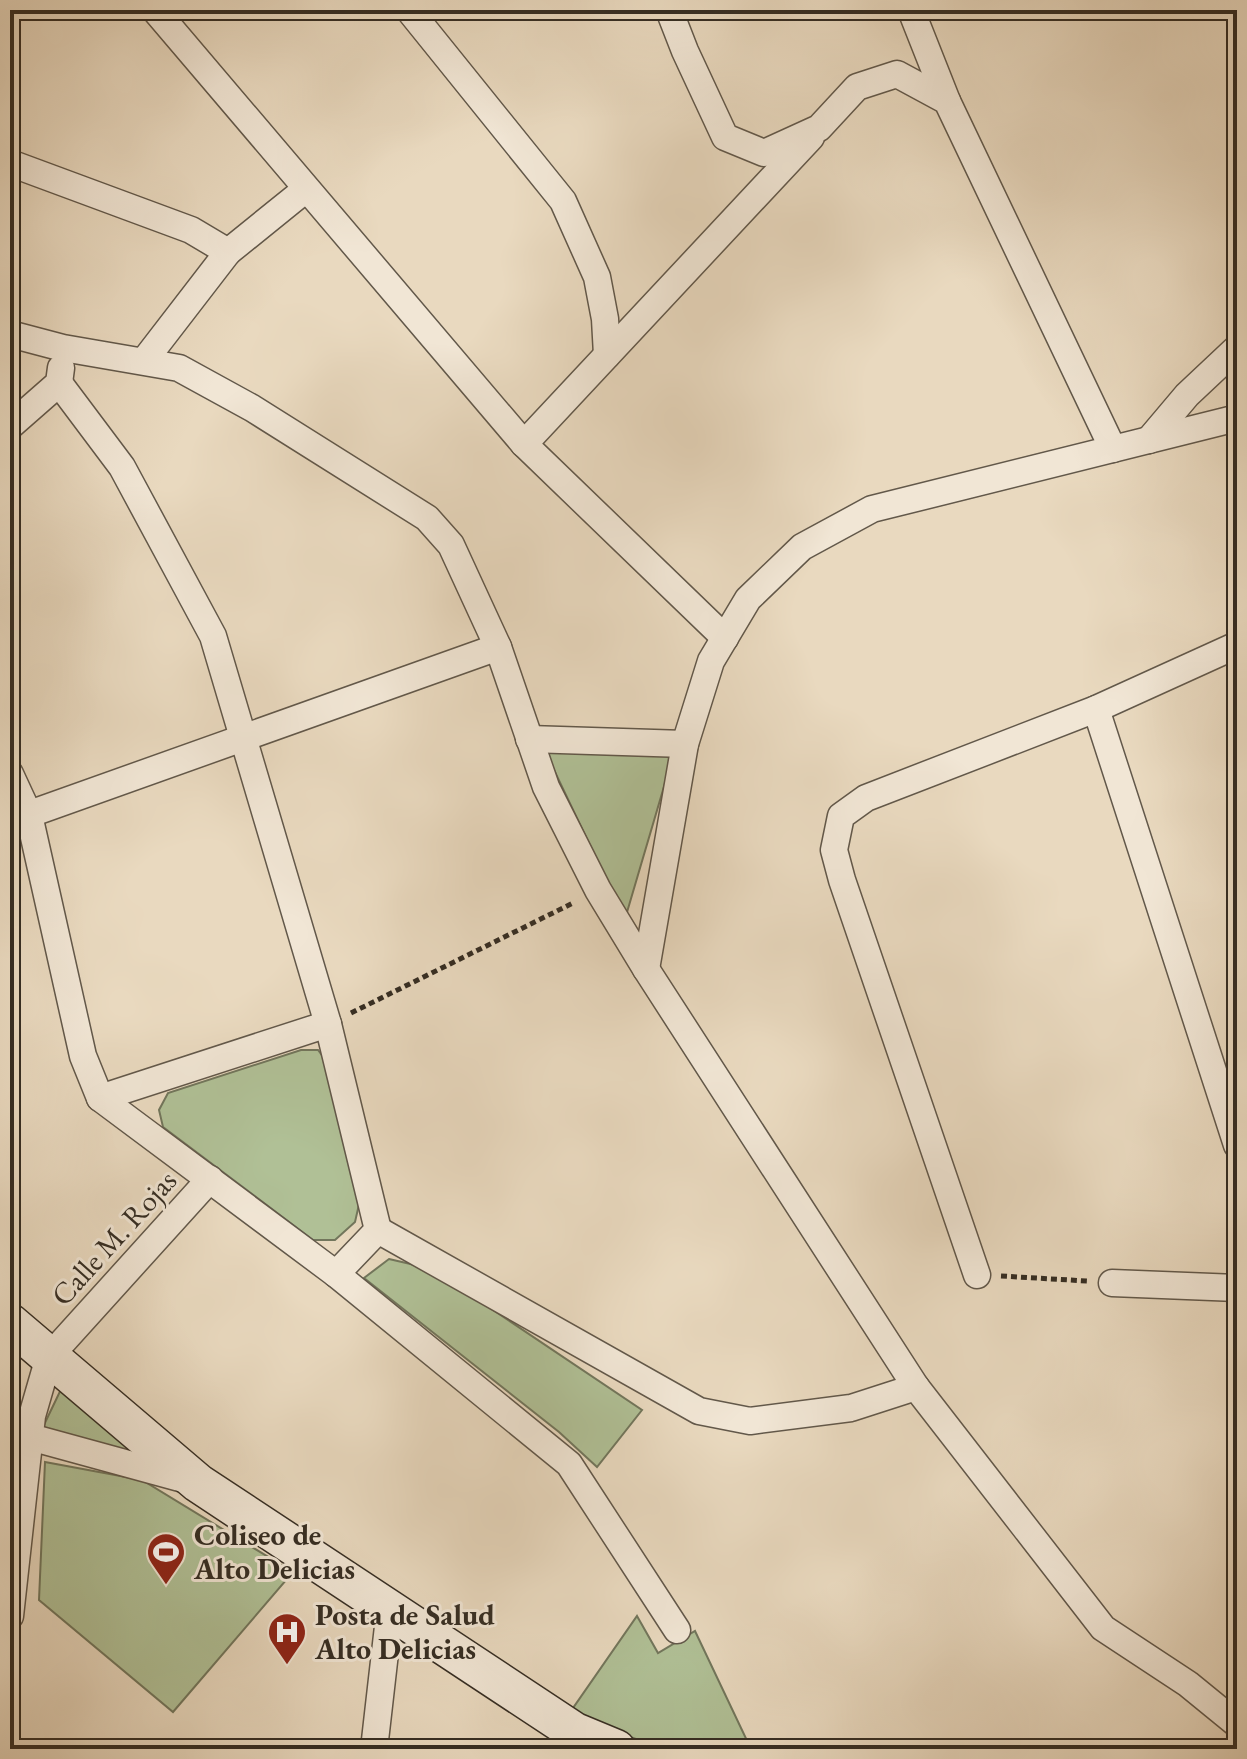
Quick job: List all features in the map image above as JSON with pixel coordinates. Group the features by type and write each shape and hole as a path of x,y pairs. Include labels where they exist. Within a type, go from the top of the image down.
{"main road":[{"path":"10,1323 198,1483 575,1732 616,1749"}],"street":[{"path":"155,10 524,444 725,638"},
{"path":"409,10 563,201 597,277 605,319 607,355"},
{"path":"669,10 725,137 764,153 819,128"},
{"path":"911,10 947,101 1113,449"},
{"path":"524,444 857,87 897,74 947,101"},
{"path":"10,163 191,230 228,252"},
{"path":"144,361 228,252 306,189"},
{"path":"10,334 63,348 179,368 240,401 427,518 451,545 498,647 546,787 598,890 916,1387 1103,1628 1188,1684 1237,1724"},
{"path":"10,426 59,383 63,348"},
{"path":"1149,440 1187,395 1237,348"},
{"path":"59,383 122,467 213,636 328,1024 378,1230 699,1411 750,1421 851,1408 916,1387"},
{"path":"646,969 685,744 711,661 748,599 802,547 872,509 1237,418"},
{"path":"977,1275 842,880 834,850 841,816 866,798 1096,709 1237,645"},
{"path":"19,818 498,647"},
{"path":"1096,709 1237,1145"},
{"path":"529,739 685,744"},
{"path":"10,774 83,1056 100,1098 336,1274 569,1464 677,1630"},
{"path":"100,1098 328,1024"},
{"name":"Calle M. Rojas","path":"10,1616 24,1422 49,1357 210,1179"},
{"path":"336,1274 378,1230"},
{"path":"1112,1283 1237,1288"},
{"path":"24,1422 198,1483"},
{"path":"374,1749 390,1609"}],"path":[{"path":"328,1024 598,890"},
{"path":"977,1275 1112,1283"}],"green space":[{"path":"545,751 673,756 625,919"},
{"path":"301,1050 318,1050 330,1066 360,1200 355,1222 335,1240 313,1240 163,1127 159,1110 168,1093"},
{"path":"389,1259 432,1269 642,1410 597,1467 559,1432 364,1278"},
{"path":"64,1383 169,1468 42,1429"},
{"name":"Coliseo de Alto Delicias","path":"45,1462 142,1480 293,1572 173,1712 39,1600"},
{"path":"637,1616 658,1653 695,1631 751,1749 665,1749 604,1728 571,1711"}],"place":[{"name":"Coliseo de Alto Delicias","path":"166,1586"},
{"name":"Posta de Salud Alto Delicias","path":"287,1666"}]}
